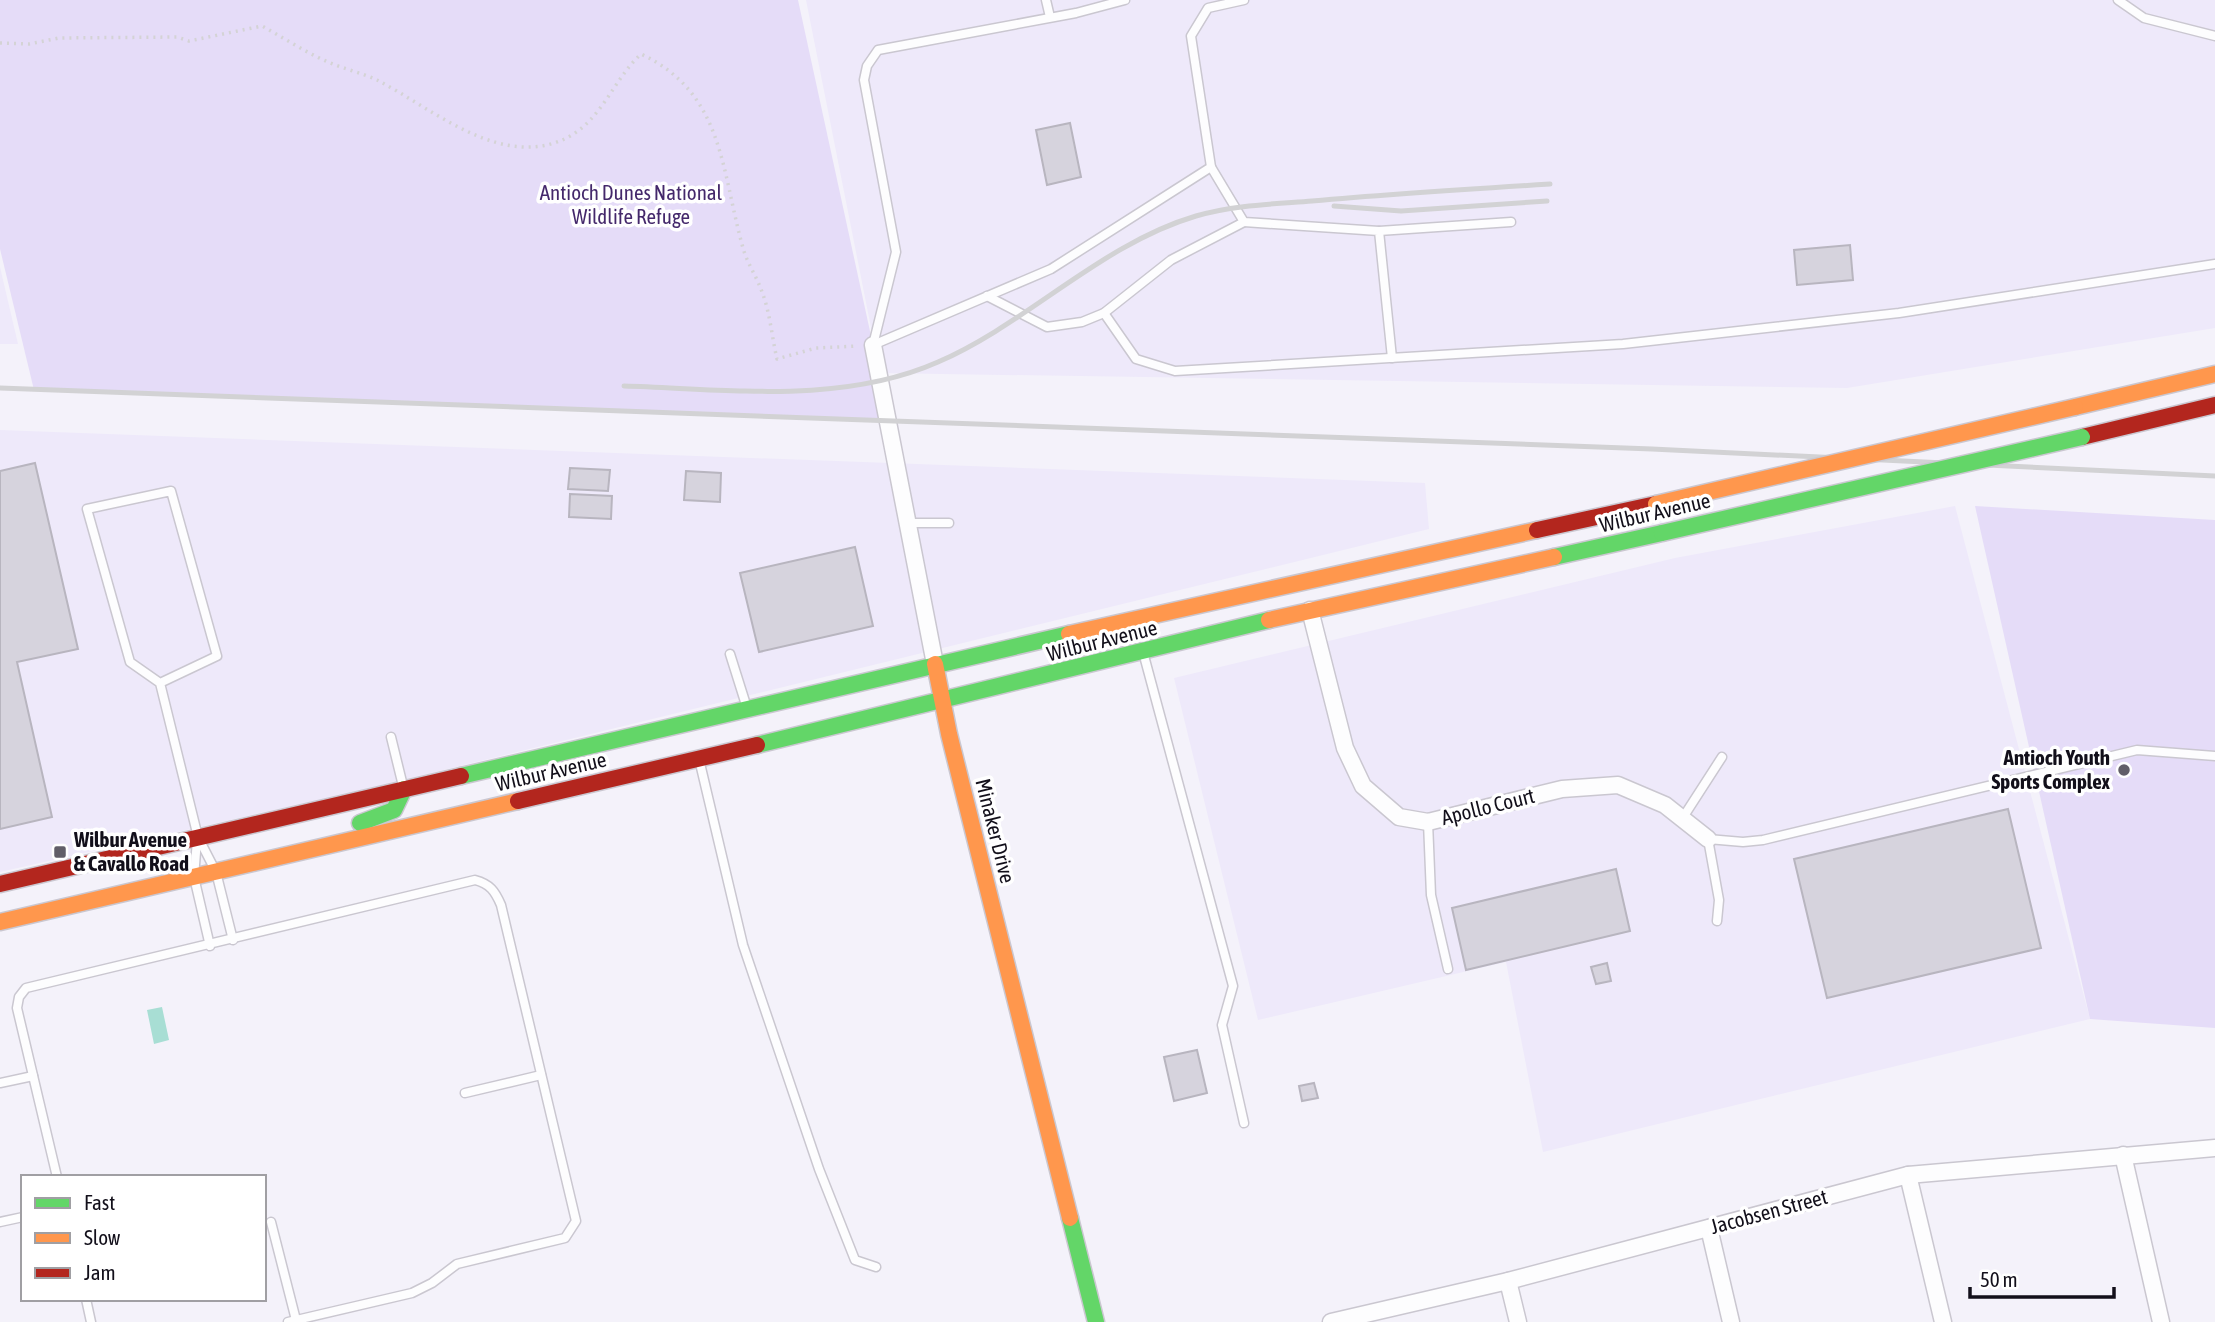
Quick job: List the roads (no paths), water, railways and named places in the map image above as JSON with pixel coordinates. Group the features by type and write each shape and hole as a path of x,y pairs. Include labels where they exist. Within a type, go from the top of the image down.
{"main road":[{"name":"Wilbur Avenue","path":"0,884 934,664 1656,504 2215,374"},
{"name":"Wilbur Avenue","path":"0,922 942,702 1310,610 1662,533 2215,405"},
{"path":"1303,581 1310,610"},
{"name":"Minaker Drive","path":"934,664 1096,1322"},
{"path":"320,846 349,825 388,816 397,809 404,789"}],"street":[{"name":"Minaker Drive","path":"873,345 934,664"},
{"name":"Apollo Court","path":"1310,610 1345,748 1363,786 1399,817 1429,822 1562,789 1618,785 1665,805 1708,839"},
{"name":"Jacobsen Street","path":"1331,1322 1508,1281 1908,1175 2215,1149"},
{"path":"2123,1155 2161,1322"},
{"path":"1908,1175 1943,1322"},
{"path":"1709,1228 1731,1322"},
{"path":"1508,1281 1518,1322"}],"lane":[{"path":"1046,0 1050,17"},
{"path":"873,345 896,252 864,80 867,66 878,50 1125,0"},
{"path":"1244,0 1208,8 1191,36 1211,167 1244,222"},
{"path":"2118,0 2144,18 2215,36"},
{"path":"873,345 1051,269 1211,167"},
{"path":"987,296 1047,327 1082,322 1104,313 1171,260 1244,222 1379,231 1511,222"},
{"path":"1379,231 1392,358"},
{"path":"1104,313 1136,359 1175,371 1623,344 1885,314 2215,264"},
{"path":"160,682 217,656 171,491 87,509 130,662 160,682 198,837 216,872 233,940"},
{"path":"907,523 949,523"},
{"path":"1143,652 1233,986 1222,1025 1244,1123"},
{"path":"730,654 747,708"},
{"path":"391,737 404,789"},
{"path":"1717,921 1719,900 1708,839 1744,842 1763,840 2137,750 2215,756"},
{"path":"1682,819 1722,757"},
{"path":"699,759 743,945 819,1169 855,1260 876,1267"},
{"path":"1429,822 1431,895 1448,969"},
{"path":"198,837 194,877 210,946"},
{"path":"57,1175 17,1008 19,996 26,988 210,946 475,880 486,883 495,892 501,905 576,1221 565,1238 457,1264 432,1283 412,1293 292,1321 271,1222"},
{"path":"465,1093 541,1075"},
{"path":"0,1083 33,1076"},
{"path":"0,1222 21,1217"},
{"path":"86,1301 91,1322"}],"railway":[{"path":"624,386 783,391 823,389 901,376 971,346 1128,245 1196,216 1224,209 1268,204 1550,184"},
{"path":"1334,206 1401,211 1547,201"},
{"path":"0,388 1652,449 2215,476"}],"place":[{"name":"Antioch Youth Sports Complex","path":"2124,770"},
{"name":"Wilbur Avenue & Cavallo Road","path":"60,852"}],"park label":[{"name":"Antioch Dunes National Wildlife Refuge","path":"631,205"}]}
